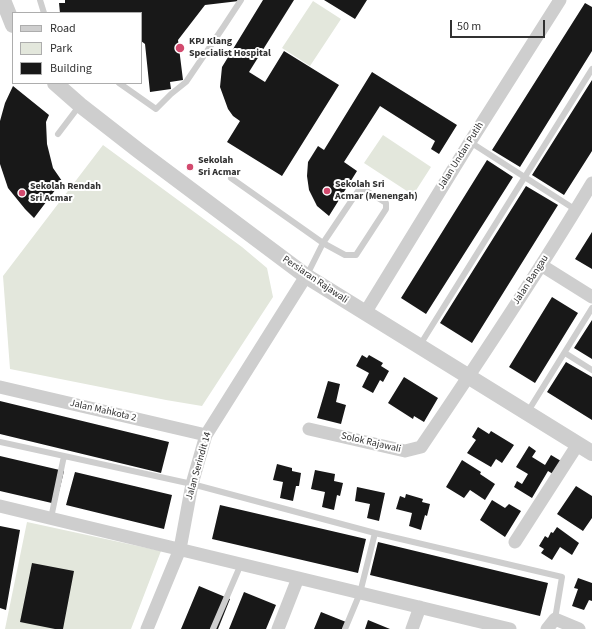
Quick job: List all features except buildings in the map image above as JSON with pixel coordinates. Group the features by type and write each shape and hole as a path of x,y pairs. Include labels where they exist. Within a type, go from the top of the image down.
{"street":[{"path":"3,0 12,22"},
{"name":"Jalan Undan Putih","path":"365,313 470,142 560,0"},
{"name":"Persiaran Rajawali","path":"56,84 80,106 306,276 592,453"},
{"name":"Jalan Bangau","path":"469,377 592,183"},
{"path":"541,265 592,297"},
{"name":"Jalan Serindit 14","path":"147,629 180,549 192,484 206,435 306,276"},
{"name":"Solok Rajawali","path":"309,429 405,451 421,446 469,377"},
{"name":"Jalan Mahkota 2","path":"0,387 206,435"},
{"path":"515,542 578,444"},
{"path":"0,506 360,593 420,608 480,626 510,629"},
{"path":"278,629 298,578"},
{"path":"412,629 420,608"},
{"path":"551,624 579,629"}],"lane":[{"path":"40,0 44,12"},
{"path":"120,84 156,109 186,82 241,0"},
{"path":"420,346 592,69"},
{"path":"58,134 80,106"},
{"path":"470,142 576,210"},
{"path":"231,178 323,243 345,255 356,255 386,209 386,203 365,190 358,191 323,243 306,276"},
{"path":"527,413 592,308"},
{"path":"564,353 592,370"},
{"path":"0,442 192,484 375,533 562,577 551,624"},
{"path":"51,518 64,456"},
{"path":"345,629 360,593 375,533"},
{"path":"213,629 241,564"}],"green space":[{"path":"313,1 341,19 310,66 282,48"},
{"path":"383,135 431,167 413,195 364,163"},
{"path":"103,145 242,247 267,268 273,297 202,406 10,369 3,276"},
{"path":"27,522 161,551 131,629 5,629"}],"place":[{"name":"KPJ Klang Specialist Hospital","path":"180,48"},
{"name":"Sekolah Sri Acmar","path":"190,167"},
{"name":"Sekolah Sri Acmar (Menengah)","path":"327,191"},
{"name":"Sekolah Rendah Sri Acmar","path":"22,193"}]}
